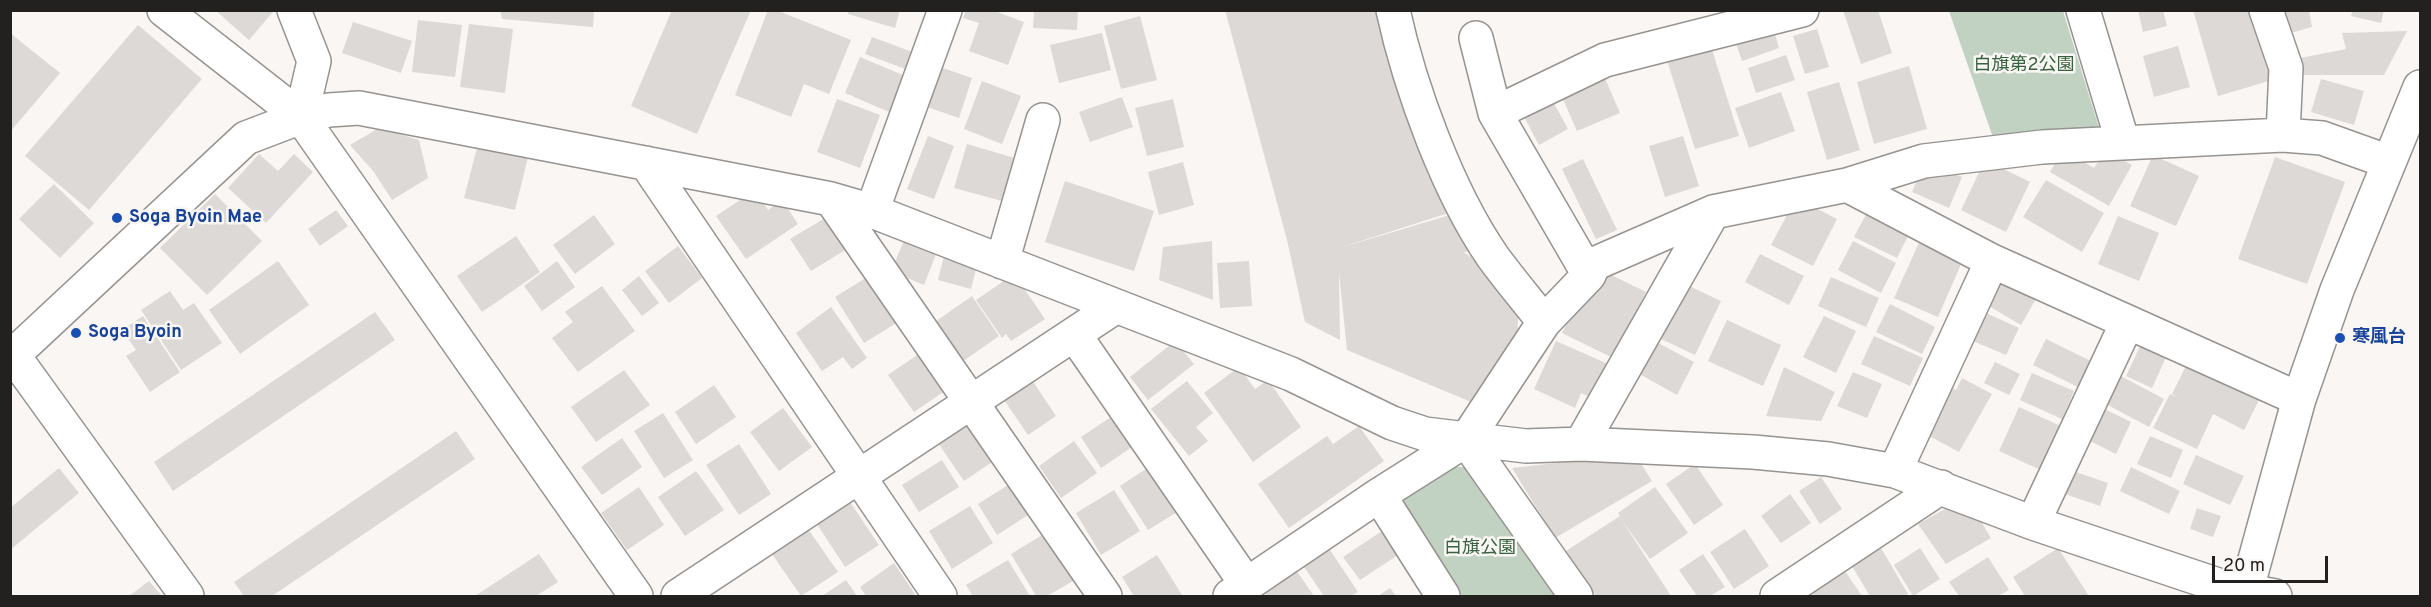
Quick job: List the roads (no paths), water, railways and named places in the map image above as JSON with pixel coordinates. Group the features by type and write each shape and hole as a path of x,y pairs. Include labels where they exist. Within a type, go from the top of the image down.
{"street":[{"path":"164,10 301,117 636,597"},
{"path":"294,10 314,61 301,117"},
{"path":"872,211 945,10"},
{"path":"1393,10 1419,100 1454,185 1492,256 1544,322"},
{"path":"1495,113 1605,60 1701,24 1802,10"},
{"path":"2083,10 2123,143"},
{"path":"2266,10 2286,68 2283,135"},
{"path":"1476,38 1495,113 1589,275"},
{"path":"187,597 12,356 246,138 301,117 328,110 359,108 831,199 872,211 1291,374 1392,423 1425,434 1527,446 1581,444 1753,452 1828,459 1895,471 2033,523 2255,595 2299,399 2337,290 2389,162 2418,101"},
{"path":"1002,262 1043,120"},
{"path":"1074,334 1238,591 1379,495 1466,440 1544,322 1589,275 1594,264 1713,212 1847,185 1924,160 2042,147 2283,135 2322,138 2389,162"},
{"path":"646,163 940,597"},
{"path":"1847,185 1992,261 2299,399"},
{"path":"831,199 1105,597"},
{"path":"1581,444 1713,212"},
{"path":"1895,471 1992,261"},
{"path":"678,597 1115,307"},
{"path":"2033,523 2127,323"},
{"path":"1466,440 1576,597"},
{"path":"1789,593 1941,487"},
{"path":"1379,495 1443,597"}],"place":[{"name":"Soga Byoin Mae","path":"117,218"},
{"name":"Soga Byoin","path":"76,333"},
{"name":"寒風台","path":"2340,338"}],"park label":[{"name":"白旗第2公園","path":"2024,66"},
{"name":"白旗公園","path":"1480,549"}]}
